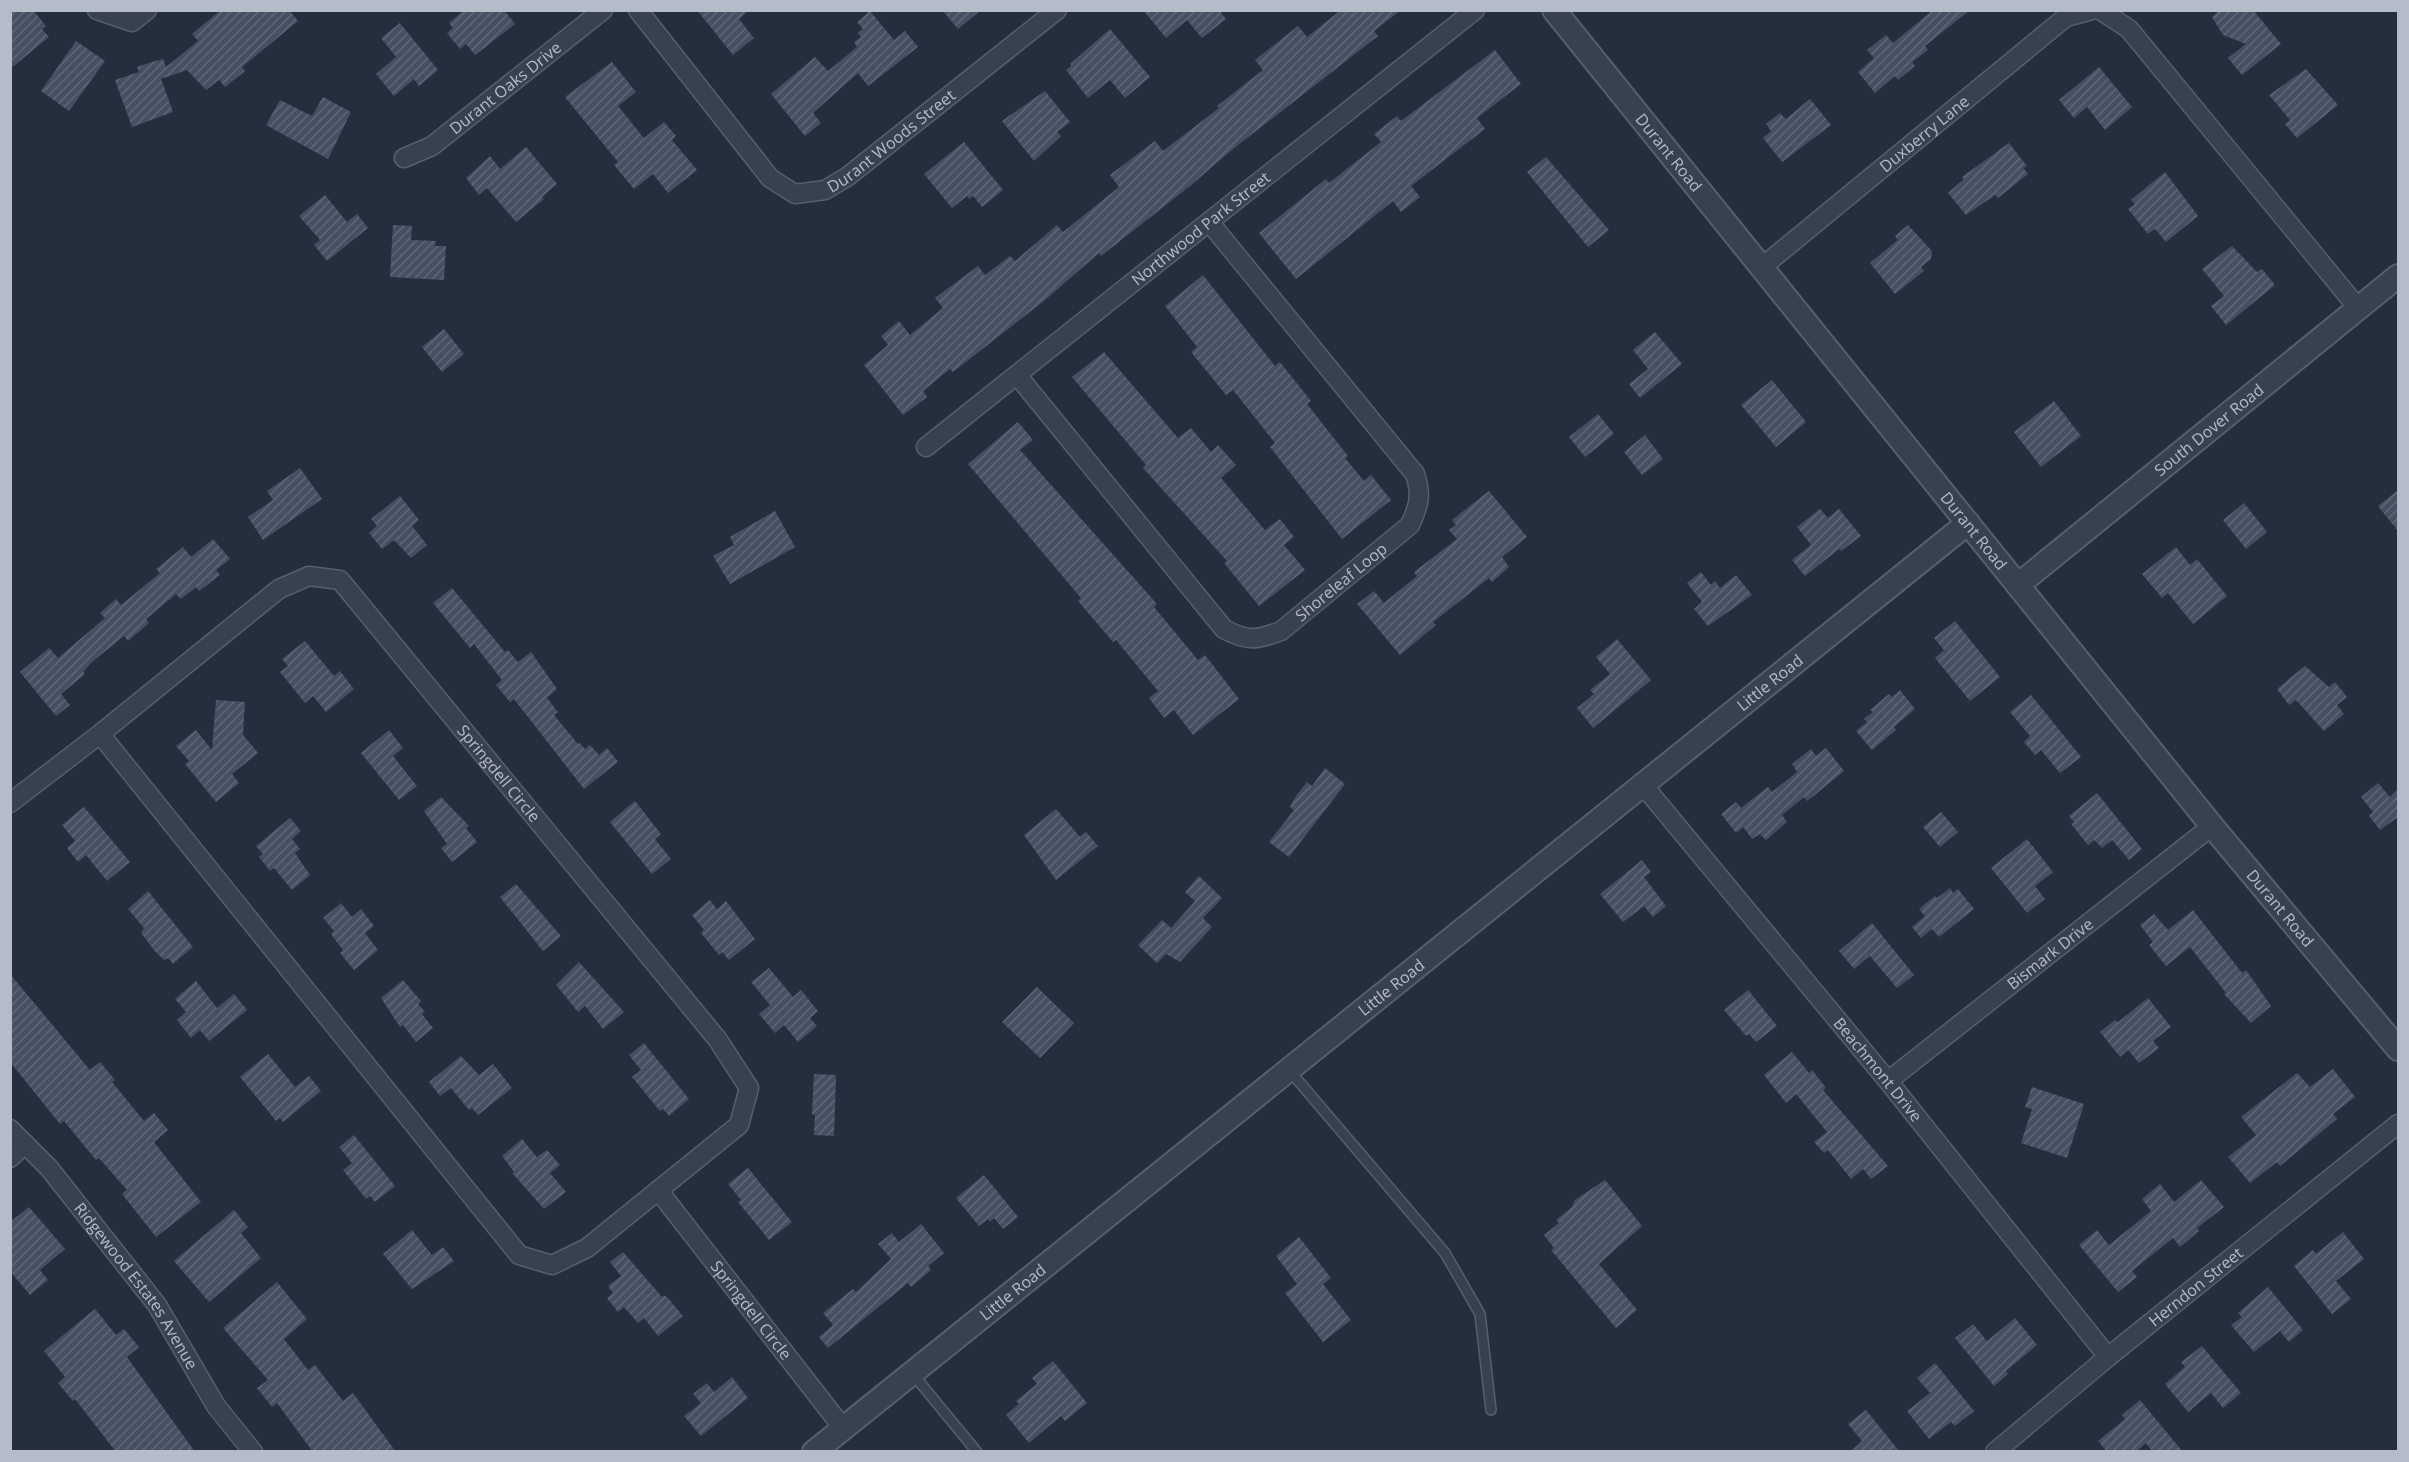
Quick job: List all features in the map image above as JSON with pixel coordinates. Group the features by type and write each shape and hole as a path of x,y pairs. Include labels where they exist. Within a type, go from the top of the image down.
{"street":[{"path":"97,10 132,22 147,10"},
{"name":"Durant Oaks Drive","path":"404,158 432,146 603,10"},
{"name":"Durant Woods Street","path":"638,10 770,178 795,194 825,190 847,177 1057,10"},
{"name":"Northwood Park Street","path":"926,447 1475,10"},
{"name":"Durant Road","path":"1554,10 2212,826 2398,1049"},
{"name":"Duxberry Lane","path":"1762,267 2066,17 2092,10"},
{"path":"2100,10 2129,29 2358,308"},
{"name":"Shoreleaf Loop","path":"1017,375 1224,629 1242,639 1261,638 1281,631 1410,525 1420,503 1420,490 1414,474 1210,223"},
{"name":"South Dover Road","path":"2018,585 2398,276"},
{"name":"Little Road","path":"814,1452 1968,523"},
{"name":"Springdell Circle","path":"10,803 100,734 279,589 309,576 340,580 718,1040 749,1088 739,1125 587,1248 552,1265 519,1255 100,734"},
{"name":"Beachmont Drive","path":"1643,785 1888,1081 2108,1357"},
{"name":"Bismark Drive","path":"1888,1081 2212,826"},
{"name":"Herndon Street","path":"1995,1452 2108,1357 2398,1124"},
{"name":"Ridgewood Estates Avenue","path":"10,1129 49,1168 157,1305 216,1406 253,1452"},
{"path":"10,1158 25,1144"},
{"name":"Springdell Circle","path":"658,1190 843,1428"}],"lane":[{"path":"1289,1070 1445,1253 1480,1314 1491,1410"},
{"path":"912,1372 977,1452"}],"building":[{"path":"10,10 33,10 46,26 42,29 49,37 10,69"},
{"path":"221,10 289,10 298,21 242,67 245,71 225,87 219,80 206,90 187,70 161,79 173,112 132,127 115,80 139,72 137,67 155,61 163,59 166,67 198,41 192,34"},
{"path":"464,10 504,10 515,24 475,55 466,44 460,49 447,33 453,28 449,23"},
{"path":"697,10 749,10 739,19 754,38 733,55"},
{"path":"942,10 981,10 958,29"},
{"path":"1143,10 1219,10 1226,19 1202,38 1187,20 1166,38"},
{"path":"1341,10 1401,10 1374,31 1378,36 1233,149 1190,186 1101,256 1099,253 1045,300 953,372 950,369 923,391 927,397 903,415 864,365 888,345 881,336 899,321 910,335 943,308 935,298 978,266 985,275 1010,256 1015,261 1057,225 1063,232 1119,187 1110,175 1155,141 1163,151 1219,108 1217,106 1263,70 1255,60 1298,26 1307,37"},
{"path":"1933,10 1970,10 1925,46 1928,50 1912,62 1915,66 1898,80 1895,76 1875,93 1858,72 1874,58 1867,50 1886,35 1893,43"},
{"path":"2220,10 2253,10 2281,44 2242,75 2228,58 2246,44 2223,35 2212,17"},
{"path":"870,11 894,40 905,31 918,47 868,86 858,73 813,113 821,123 805,136 771,94 815,57 828,71 857,47 854,42 861,37 858,33 863,29 857,22"},
{"path":"400,23 438,70 419,86 414,79 394,96 376,74 396,57 381,38"},
{"path":"1110,29 1150,77 1125,98 1110,80 1088,98 1066,70"},
{"path":"76,41 105,61 69,111 41,91"},
{"path":"1495,50 1521,84 1477,118 1485,129 1411,186 1420,197 1401,212 1393,201 1296,279 1259,233 1326,179 1329,183 1381,142 1374,134 1397,116 1401,121"},
{"path":"612,62 636,92 618,106 644,138 664,122 676,136 672,140 697,170 668,193 653,174 634,189 614,165 618,162 565,97"},
{"path":"2099,67 2132,107 2105,130 2087,107 2074,118 2059,100"},
{"path":"2306,69 2338,105 2297,138 2285,124 2290,120 2269,95"},
{"path":"1045,91 1070,122 1057,132 1061,136 1034,161 1002,121"},
{"path":"323,97 351,112 328,159 266,125 280,100 312,116"},
{"path":"1810,99 1831,125 1782,162 1763,138 1771,131 1766,124 1780,113 1786,119"},
{"path":"964,142 1003,190 982,207 973,196 969,199 967,196 952,208 924,174"},
{"path":"2009,143 2027,166 2023,168 2028,174 1998,198 1995,195 1966,215 1948,193 1964,179 1962,177"},
{"path":"526,147 557,184 542,197 544,199 516,222 487,188 479,195 466,178 490,156 500,169"},
{"path":"1546,157 1609,230 1588,247 1527,172"},
{"path":"2165,172 2198,216 2166,242 2155,229 2148,234 2128,209 2135,204 2131,200"},
{"path":"325,195 347,222 357,214 368,228 327,261 314,245 320,240 299,216"},
{"path":"393,225 412,226 411,240 436,241 435,246 446,246 444,280 390,277"},
{"path":"1908,225 1932,251 1931,259 1921,267 1924,271 1895,294 1870,263 1898,240 1895,236"},
{"path":"2232,246 2257,272 2262,269 2275,285 2226,325 2211,306 2224,296 2202,269"},
{"path":"1203,275 1275,366 1280,362 1311,401 1307,404 1348,456 1345,458 1364,481 1371,475 1391,500 1342,539 1270,447 1275,443 1233,390 1226,395 1191,352 1197,347 1165,306"},
{"path":"444,329 464,354 442,372 422,347"},
{"path":"1655,332 1682,364 1640,398 1629,384 1648,369 1633,350"},
{"path":"1104,352 1178,438 1191,428 1211,452 1218,445 1236,465 1221,478 1265,530 1280,519 1294,537 1284,545 1305,570 1259,606 1224,563 1227,561 1143,468 1146,465 1072,377"},
{"path":"1772,380 1806,422 1776,447 1741,405"},
{"path":"2054,401 2081,436 2041,467 2014,432"},
{"path":"1598,414 1614,434 1585,457 1569,437"},
{"path":"1018,422 1033,440 1020,450 1157,604 1154,607 1198,660 1205,655 1239,699 1193,735 1174,710 1164,718 1149,698 1158,691 1116,640 1113,642 1078,601 1081,598 968,464"},
{"path":"1645,435 1663,459 1642,475 1624,452"},
{"path":"300,468 322,499 263,540 248,517 273,500 267,491"},
{"path":"2398,490 2398,531 2378,506"},
{"path":"1489,491 1527,537 1502,557 1509,567 1492,582 1489,578 1433,622 1436,625 1400,655 1357,604 1374,591 1384,603 1417,576 1414,572 1457,539 1449,530 1456,525 1452,520"},
{"path":"400,496 419,520 412,526 427,545 411,558 394,540 382,549 369,533 377,526 371,519"},
{"path":"2244,503 2267,532 2246,549 2223,520"},
{"path":"1820,509 1828,518 1839,509 1861,536 1841,551 1839,549 1805,576 1792,560 1811,545 1797,527"},
{"path":"775,511 795,547 730,584 713,556 734,545 730,537"},
{"path":"213,539 230,559 216,570 220,575 199,591 196,587 181,599 176,594 146,619 149,623 128,641 124,636 92,662 83,672 85,674 61,694 70,705 56,716 20,672 49,648 58,658 105,618 100,613 116,599 121,605 160,573 156,569 183,547 191,557"},
{"path":"2176,547 2190,565 2197,559 2227,596 2193,624 2168,593 2162,598 2142,574"},
{"path":"1701,572 1711,585 1715,581 1720,588 1736,575 1752,595 1708,626 1694,609 1702,602 1687,583"},
{"path":"452,588 505,652 508,650 518,662 531,652 557,689 547,698 558,712 554,715 578,744 580,743 585,749 590,745 599,755 607,748 618,762 584,789 514,699 510,702 496,685 502,680 474,644 470,648 433,603"},
{"path":"1955,621 2000,677 1970,701 1935,658 1944,650 1934,638"},
{"path":"1617,639 1651,680 1593,728 1577,708 1594,694 1590,690 1610,674 1596,657"},
{"path":"305,641 334,676 340,671 354,689 326,712 313,696 305,703 280,672 288,666 282,659"},
{"path":"2305,666 2329,687 2335,682 2347,697 2337,705 2344,714 2324,731 2296,700 2289,705 2277,689"},
{"path":"1900,690 1915,709 1894,727 1896,730 1872,750 1856,731 1867,722 1864,719 1873,712 1870,710 1889,694 1892,697"},
{"path":"2031,695 2081,757 2060,773 2041,750 2035,755 2024,742 2030,736 2010,712"},
{"path":"216,700 245,702 243,735 258,753 232,774 239,783 216,802 185,764 189,761 176,746 196,730 212,750"},
{"path":"389,730 403,748 393,756 417,786 399,800 361,753"},
{"path":"1826,748 1844,771 1807,801 1804,797 1782,815 1787,822 1766,840 1760,834 1752,839 1743,827 1736,833 1721,814 1736,802 1741,808 1768,787 1772,792 1797,772 1792,764 1811,749 1816,756"},
{"path":"1325,768 1345,784 1289,857 1269,842 1294,810 1290,807 1296,796 1307,782 1312,786"},
{"path":"2378,783 2390,797 2398,789 2398,817 2380,830 2369,816 2373,812 2361,797"},
{"path":"2097,793 2142,849 2129,860 2112,840 2102,848 2094,840 2088,845 2071,824 2074,822 2069,816"},
{"path":"441,797 469,826 466,828 477,842 452,862 441,848 447,844 424,811"},
{"path":"635,801 661,834 655,839 671,859 652,874 610,822"},
{"path":"84,807 130,862 107,881 86,855 78,862 67,848 75,841 62,825"},
{"path":"1056,809 1080,837 1086,832 1098,846 1056,880 1024,835"},
{"path":"1941,812 1958,832 1940,847 1923,827"},
{"path":"290,818 301,831 292,839 300,849 295,853 310,875 292,890 274,868 270,871 259,857 263,854 256,846"},
{"path":"2027,839 2053,872 2035,886 2045,899 2027,913 1991,868"},
{"path":"1642,860 1651,872 1644,877 1666,906 1653,917 1644,906 1623,922 1600,894"},
{"path":"1199,876 1222,898 1203,918 1212,927 1180,962 1166,954 1157,963 1138,945 1162,920 1171,928 1195,901 1185,892"},
{"path":"516,884 561,936 543,951 500,897"},
{"path":"1950,888 1953,893 1958,889 1974,909 1939,937 1932,929 1921,938 1912,927 1925,916 1919,909"},
{"path":"148,891 193,947 173,964 168,958 164,960 154,950 141,933 144,928 128,909"},
{"path":"710,900 717,909 726,901 755,939 729,960 722,952 719,955 701,933 704,930 692,915"},
{"path":"341,903 352,917 361,909 374,926 365,933 378,950 354,970 340,953 343,950 331,934 334,931 323,918"},
{"path":"2193,910 2242,973 2246,970 2271,1006 2251,1023 2224,994 2226,993 2190,947 2166,966 2149,945 2153,942 2140,925 2154,914 2168,930"},
{"path":"1872,923 1914,975 1897,988 1870,956 1854,969 1839,951"},
{"path":"579,962 624,1012 603,1029 585,1006 578,1012 556,985"},
{"path":"769,968 793,997 801,990 818,1011 810,1018 817,1026 798,1042 784,1025 775,1033 759,1014 770,1005 751,982"},
{"path":"10,974 90,1070 100,1062 115,1080 112,1082 144,1121 154,1113 168,1130 154,1142 201,1202 156,1237 122,1194 127,1190 99,1158 96,1160 64,1121 60,1124 10,1062"},
{"path":"403,980 421,1001 418,1004 425,1012 422,1014 433,1028 416,1042 403,1025 400,1027 381,998"},
{"path":"196,981 217,1008 234,994 247,1010 209,1041 200,1030 191,1038 177,1020 186,1012 175,999"},
{"path":"1037,987 1074,1023 1040,1058 1002,1022"},
{"path":"1748,990 1777,1026 1756,1042 1749,1034 1746,1036 1724,1010"},
{"path":"2148,998 2171,1027 2153,1041 2159,1048 2139,1063 2128,1050 2120,1057 2100,1032 2115,1020 2118,1022"},
{"path":"644,1043 689,1099 669,1116 663,1109 660,1111 632,1077 641,1070 629,1055"},
{"path":"1792,1052 1809,1073 1812,1070 1826,1088 1823,1090 1888,1166 1871,1179 1863,1169 1851,1179 1828,1150 1824,1153 1814,1142 1827,1132 1796,1094 1786,1103 1764,1075"},
{"path":"268,1054 295,1087 309,1076 321,1091 283,1122 280,1118 276,1121 240,1077"},
{"path":"461,1056 479,1075 493,1064 512,1088 478,1115 472,1108 469,1110 451,1088 440,1096 429,1082"},
{"path":"2333,1069 2355,1097 2333,1114 2337,1119 2280,1166 2277,1162 2250,1183 2228,1157 2256,1135 2241,1117 2297,1073 2310,1087"},
{"path":"814,1074 836,1075 834,1136 814,1135 815,1115 812,1114"},
{"path":"2032,1087 2084,1104 2067,1158 2021,1143 2032,1109 2025,1107"},
{"path":"354,1135 395,1186 375,1202 370,1196 366,1199 343,1170 352,1163 339,1147"},
{"path":"522,1139 537,1157 547,1150 560,1165 550,1173 566,1192 544,1209 512,1173 514,1172 502,1156"},
{"path":"748,1168 792,1222 769,1240 738,1202 741,1200 728,1184"},
{"path":"984,1175 1018,1217 1003,1229 994,1218 990,1222 988,1219 979,1226 956,1198"},
{"path":"1605,1180 1642,1226 1599,1264 1637,1310 1616,1328 1551,1250 1554,1248 1544,1235 1559,1223 1556,1220 1572,1207 1575,1200"},
{"path":"2201,1180 2224,1207 2197,1228 2199,1231 2180,1247 2173,1238 2132,1271 2137,1277 2118,1292 2079,1245 2097,1230 2109,1245 2151,1211 2142,1199 2160,1184 2174,1202"},
{"path":"29,1207 65,1249 40,1270 48,1280 30,1295 10,1271 10,1222"},
{"path":"234,1210 248,1227 241,1233 261,1258 209,1302 174,1261"},
{"path":"921,1224 944,1253 928,1266 931,1270 911,1287 908,1283 828,1348 819,1337 833,1325 823,1313 853,1289 856,1292 891,1259 878,1244 892,1233 899,1242"},
{"path":"412,1230 432,1255 443,1247 454,1261 412,1289 383,1254"},
{"path":"2343,1232 2364,1259 2336,1281 2351,1299 2332,1314 2294,1266 2313,1250 2316,1254"},
{"path":"1299,1237 1331,1278 1323,1284 1351,1320 1323,1342 1285,1293 1297,1284 1276,1256"},
{"path":"623,1252 662,1297 664,1295 668,1298 683,1316 658,1336 644,1318 638,1323 624,1307 618,1312 607,1298 613,1293 608,1286 621,1276 610,1262"},
{"path":"277,1282 307,1319 284,1339 308,1370 315,1365 343,1401 353,1393 396,1452 313,1452 277,1403 272,1407 257,1388 268,1380 223,1328"},
{"path":"2268,1287 2303,1330 2289,1342 2280,1331 2254,1352 2231,1325 2242,1317 2238,1313"},
{"path":"95,1309 116,1335 124,1329 139,1347 127,1357 195,1452 116,1452 75,1399 73,1401 58,1383 65,1377 44,1351"},
{"path":"2015,1318 2037,1345 2006,1371 2008,1374 1994,1386 1955,1338 1973,1324 1987,1341"},
{"path":"2202,1346 2241,1393 2223,1408 2211,1393 2188,1412 2165,1384 2185,1367 2181,1362"},
{"path":"1053,1361 1087,1403 1065,1421 1061,1416 1029,1443 1006,1415 1019,1404 1016,1401 1037,1384 1032,1378"},
{"path":"1935,1363 1974,1411 1955,1426 1951,1422 1929,1439 1907,1411 1930,1393 1917,1378"},
{"path":"732,1377 748,1398 701,1436 684,1416 701,1403 693,1394 707,1383 714,1392"},
{"path":"2140,1400 2183,1452 2153,1452 2146,1443 2136,1452 2107,1452 2098,1441 2125,1419 2122,1415"},
{"path":"1866,1410 1900,1452 1850,1452 1862,1441 1848,1424"}]}
